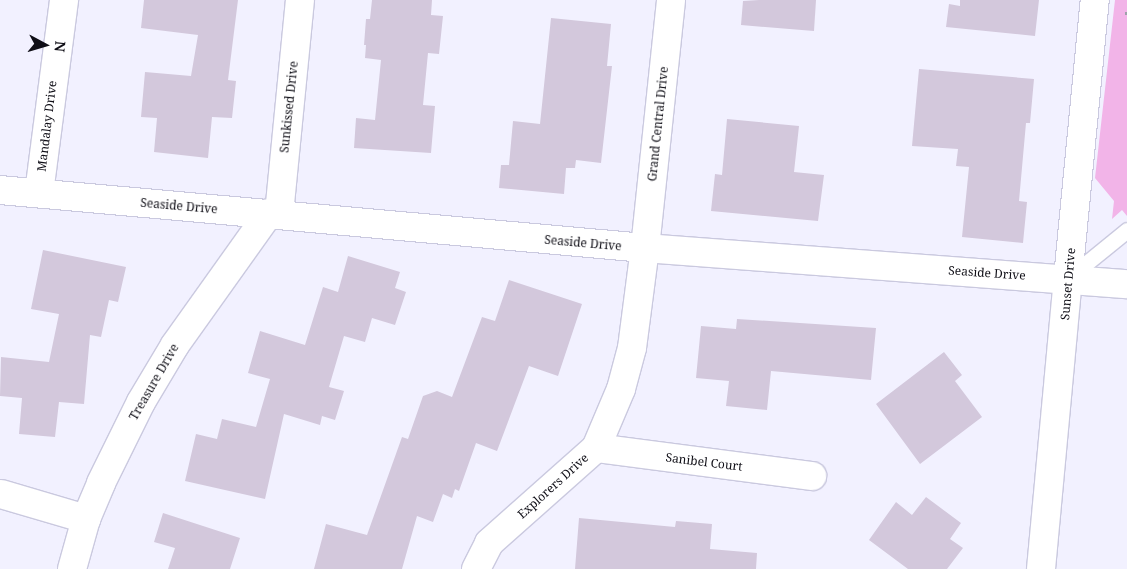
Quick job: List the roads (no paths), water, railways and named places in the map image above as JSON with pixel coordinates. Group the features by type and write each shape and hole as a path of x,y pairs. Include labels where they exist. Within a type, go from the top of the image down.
{"street":[{"name":"Mandalay Drive","path":"39,193 64,0"},
{"name":"Sunkissed Drive","path":"274,214 300,0"},
{"name":"Grand Central Drive","path":"645,248 671,0"},
{"name":"Sunset Drive","path":"1041,569 1095,0"},
{"name":"Seaside Drive","path":"0,190 645,248 1068,278 1127,284"},
{"name":"Treasure Drive","path":"72,569 86,519 115,454 154,380 274,214"},
{"name":"Explorers Drive","path":"476,569 490,543 596,448 621,389 632,348 645,248"},
{"name":"Sanibel Court","path":"596,448 812,476"},
{"path":"1,494 86,519"}],"lane":[{"path":"1068,278 1127,230"}]}
